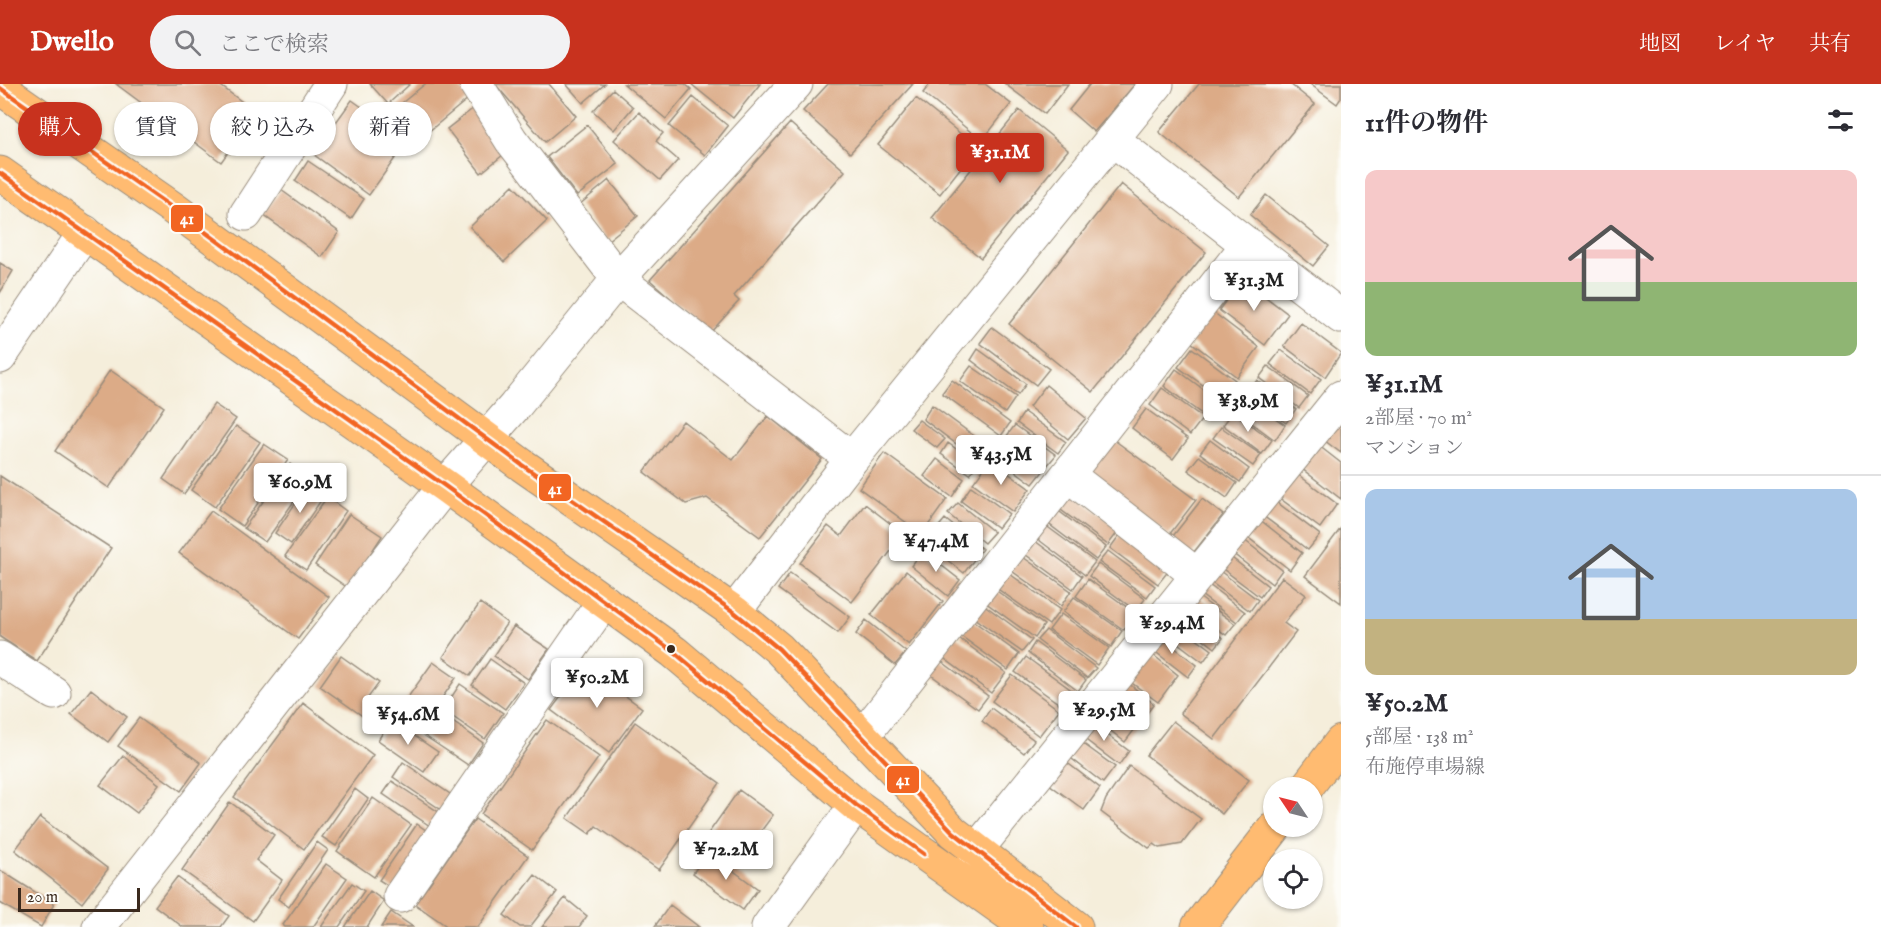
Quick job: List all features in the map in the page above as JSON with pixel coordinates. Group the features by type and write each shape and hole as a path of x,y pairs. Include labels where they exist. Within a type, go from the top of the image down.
{"main road":[{"path":"0,88 174,208 485,438 734,612 779,649 952,832 975,852 1076,927"},
{"path":"0,173 445,486 674,652 856,805 1027,927"},
{"path":"1314,777 1341,742"},
{"path":"1198,927 1268,837"}],"street":[{"path":"246,214 331,84"},
{"path":"476,84 511,140 618,279 852,459"},
{"path":"99,927 445,486 515,406 618,279 796,84"},
{"path":"734,612 852,459 1157,84"},
{"path":"1112,139 1341,317"},
{"path":"0,357 85,232"},
{"path":"862,737 1248,244"},
{"path":"975,852 1341,396"},
{"path":"1068,475 1197,575"},
{"path":"400,896 604,601"},
{"path":"0,658 54,693"},
{"path":"768,927 856,805"}],"building":[{"path":"116,84 218,84 242,102 210,102 210,154 198,145 198,102 140,102"},
{"path":"370,84 410,84 390,102 386,102"},
{"path":"425,84 457,84 469,98 432,129 432,102 403,102"},
{"path":"495,84 549,84 576,116 545,142"},
{"path":"566,84 605,84 583,103"},
{"path":"624,84 685,84 691,89 666,119"},
{"path":"691,84 760,84 733,118"},
{"path":"828,84 913,84 850,153 803,111"},
{"path":"930,84 985,84 1011,104 982,141 923,93"},
{"path":"1005,84 1068,84 1045,114"},
{"path":"1090,84 1135,84 1094,132 1069,110"},
{"path":"1199,84 1290,84 1315,104 1239,197 1159,132"},
{"path":"1310,84 1341,84 1341,98 1337,104"},
{"path":"613,89 633,107 614,130 593,111"},
{"path":"693,97 728,126 705,155 669,126"},
{"path":"916,98 977,147 940,194 878,145"},
{"path":"348,106 348,156 397,156 369,195 316,156 336,156 336,122"},
{"path":"475,107 509,150 481,173 447,129"},
{"path":"1019,110 1068,150 981,258 932,218"},
{"path":"639,112 663,133 656,141 678,160 660,180 614,140"},
{"path":"790,123 845,171 734,296 739,301 710,333 650,280"},
{"path":"587,125 618,164 577,196 547,157"},
{"path":"213,156 225,156 221,162"},
{"path":"308,161 364,199 351,219 295,181"},
{"path":"609,180 638,216 607,241 579,205"},
{"path":"1121,184 1206,252 1093,392 1009,324"},
{"path":"513,185 547,221 504,262 470,227"},
{"path":"281,190 339,232 322,257 263,215"},
{"path":"1266,195 1329,246 1313,266 1250,215"},
{"path":"0,263 13,271 0,293"},
{"path":"1242,279 1288,314 1265,345 1219,310"},
{"path":"1213,312 1259,347 1237,377 1191,342"},
{"path":"1301,323 1341,353 1325,377 1284,346"},
{"path":"992,327 1049,369 1036,385 980,343"},
{"path":"1192,348 1235,380 1221,398 1178,367"},
{"path":"978,349 1026,384 1018,395 971,360"},
{"path":"1281,350 1321,379 1310,394 1270,364"},
{"path":"971,366 1016,397 1005,413 960,381"},
{"path":"1268,366 1308,396 1299,408 1259,378"},
{"path":"1176,369 1219,401 1207,418 1164,386"},
{"path":"110,370 164,407 109,488 55,451"},
{"path":"952,380 1010,423 1001,436 942,393"},
{"path":"1257,380 1296,409 1286,423 1247,394"},
{"path":"1046,385 1086,418 1068,439 1029,407"},
{"path":"1162,388 1203,418 1190,435 1150,405"},
{"path":"1244,396 1285,425 1275,440 1234,410"},
{"path":"214,404 236,419 184,494 163,479"},
{"path":"932,405 989,447 979,461 923,419"},
{"path":"1146,409 1188,439 1173,459 1132,428"},
{"path":"1341,411 1341,453 1320,437"},
{"path":"1024,412 1066,442 1058,453 1017,423"},
{"path":"1233,412 1272,440 1262,454 1223,425"},
{"path":"768,416 822,459 760,537 707,498 686,504 644,472 683,421 733,460"},
{"path":"919,420 945,439 937,448 911,429"},
{"path":"1015,425 1056,455 1046,467 1006,437"},
{"path":"236,426 260,442 215,507 191,490"},
{"path":"1221,427 1261,455 1253,466 1213,438"},
{"path":"1110,437 1196,500 1169,535 1084,472"},
{"path":"1003,439 1045,469 1033,484 992,454"},
{"path":"1210,440 1249,469 1240,482 1200,453"},
{"path":"1314,442 1341,463 1341,499 1297,465"},
{"path":"948,443 977,464 970,474 941,454"},
{"path":"264,444 288,460 242,526 218,509"},
{"path":"884,453 947,499 922,534 859,488"},
{"path":"1199,456 1237,483 1227,498 1188,470"},
{"path":"937,459 964,479 952,497 924,476"},
{"path":"990,460 1030,489 1013,512 973,483"},
{"path":"290,464 310,479 265,542 244,528"},
{"path":"1292,470 1337,504 1320,528 1274,494"},
{"path":"0,476 111,548 37,661 0,637"},
{"path":"308,485 324,496 291,544 275,533"},
{"path":"971,486 1009,514 998,528 961,501"},
{"path":"1069,491 1120,529 1108,545 1057,507"},
{"path":"327,497 346,511 306,570 285,556"},
{"path":"1270,497 1320,535 1308,550 1258,512"},
{"path":"1202,499 1223,515 1190,557 1169,541"},
{"path":"958,503 994,532 984,543 948,514"},
{"path":"865,504 904,534 852,602 800,563 828,526 841,536"},
{"path":"1056,509 1106,547 1096,560 1046,522"},
{"path":"211,511 329,597 298,639 179,553"},
{"path":"349,514 382,536 348,588 315,565"},
{"path":"1254,515 1302,553 1290,570 1241,532"},
{"path":"945,519 982,549 964,573 925,543"},
{"path":"1045,525 1095,562 1085,575 1035,537"},
{"path":"1341,528 1341,603 1305,576"},
{"path":"1121,533 1170,569 1158,584 1110,548"},
{"path":"1238,535 1282,570 1272,584 1227,549"},
{"path":"1031,538 1082,576 1073,589 1022,552"},
{"path":"923,551 960,580 948,596 911,566"},
{"path":"1108,551 1155,586 1147,597 1099,562"},
{"path":"1224,552 1268,586 1260,597 1215,563"},
{"path":"1020,555 1071,591 1061,606 1009,569"},
{"path":"1098,564 1145,599 1136,611 1089,576"},
{"path":"1212,565 1258,600 1250,611 1204,577"},
{"path":"906,571 943,601 909,645 871,615"},
{"path":"1007,572 1060,610 1049,625 995,587"},
{"path":"790,573 850,617 838,633 778,589"},
{"path":"1282,577 1306,595 1284,623 1296,632 1214,739 1180,713"},
{"path":"1088,579 1135,613 1124,630 1076,596"},
{"path":"1201,579 1245,612 1237,622 1193,589"},
{"path":"994,589 1044,625 1035,638 985,602"},
{"path":"1191,591 1235,624 1226,635 1182,602"},
{"path":"1074,597 1122,631 1111,647 1063,612"},
{"path":"480,603 507,623 470,676 443,657"},
{"path":"983,604 1032,640 1022,652 974,618"},
{"path":"1181,606 1223,638 1215,648 1174,616"},
{"path":"1061,614 1109,648 1097,665 1049,630"},
{"path":"1171,619 1212,650 1203,662 1162,631"},
{"path":"866,620 906,652 895,665 856,634"},
{"path":"972,620 1019,654 1008,670 961,636"},
{"path":"514,626 549,649 528,679 494,656"},
{"path":"1046,630 1096,668 1087,678 1037,640"},
{"path":"1157,634 1197,665 1188,677 1148,646"},
{"path":"956,636 1006,673 991,693 941,656"},
{"path":"1035,642 1086,680 1078,691 1028,653"},
{"path":"1147,650 1178,675 1158,702 1125,678"},
{"path":"341,656 379,683 367,699 374,703 364,717 320,686"},
{"path":"1026,657 1077,694 1065,708 1015,672"},
{"path":"937,658 988,696 978,709 927,672"},
{"path":"490,659 524,683 505,709 472,685"},
{"path":"433,662 456,678 421,728 398,711"},
{"path":"584,666 642,708 609,753 551,710"},
{"path":"1012,675 1059,710 1039,736 992,701"},
{"path":"1123,679 1154,704 1125,742 1093,717"},
{"path":"460,684 503,713 485,739 443,710"},
{"path":"91,689 127,717 108,742 71,714"},
{"path":"303,703 373,755 304,849 234,797"},
{"path":"991,708 1034,740 1024,753 982,721"},
{"path":"437,711 483,743 468,765 422,734"},
{"path":"139,718 201,763 181,791 118,746"},
{"path":"391,720 438,752 424,772 378,740"},
{"path":"547,720 599,757 532,850 481,814"},
{"path":"1088,720 1129,751 1119,765 1078,734"},
{"path":"1173,721 1249,780 1222,814 1146,755"},
{"path":"635,722 720,783 659,870 596,826 590,834 567,818"},
{"path":"1074,737 1115,767 1103,783 1063,752"},
{"path":"1057,755 1100,788 1084,810 1041,778"},
{"path":"123,756 159,784 137,813 100,785"},
{"path":"403,762 453,796 443,811 393,777"},
{"path":"1129,766 1201,819 1182,844 1160,848 1154,844 1149,848 1101,812 1106,799"},
{"path":"392,781 440,813 430,826 383,794"},
{"path":"355,789 368,799 336,846 322,837"},
{"path":"739,790 773,815 738,862 705,838"},
{"path":"373,798 411,825 374,877 337,851"},
{"path":"230,802 274,835 256,860 282,880 253,921 182,870"},
{"path":"40,817 108,869 82,903 15,850"},
{"path":"475,819 528,856 478,927 448,927 415,904"},
{"path":"417,824 433,835 395,890 379,880"},
{"path":"317,842 328,850 289,907 278,899"},
{"path":"708,852 758,889 743,910 693,873"},
{"path":"326,864 347,878 313,927 285,927 283,925"},
{"path":"0,870 54,904 41,927 0,903"},
{"path":"535,875 557,892 530,927 520,927 504,915"},
{"path":"177,877 229,916 221,927 183,927 155,906"},
{"path":"352,883 364,891 339,927 321,927"},
{"path":"370,891 384,901 367,927 345,927"},
{"path":"565,898 587,916 579,927 542,927"},
{"path":"670,905 699,927 655,926"},
{"path":"391,912 413,927 381,927"}],"transit line":[{"name":"41","path":"0,88 174,209 522,465 734,612 779,649 953,832 1076,927"},
{"name":"41","path":"0,173 445,486 674,652 856,805 924,854"}]}
